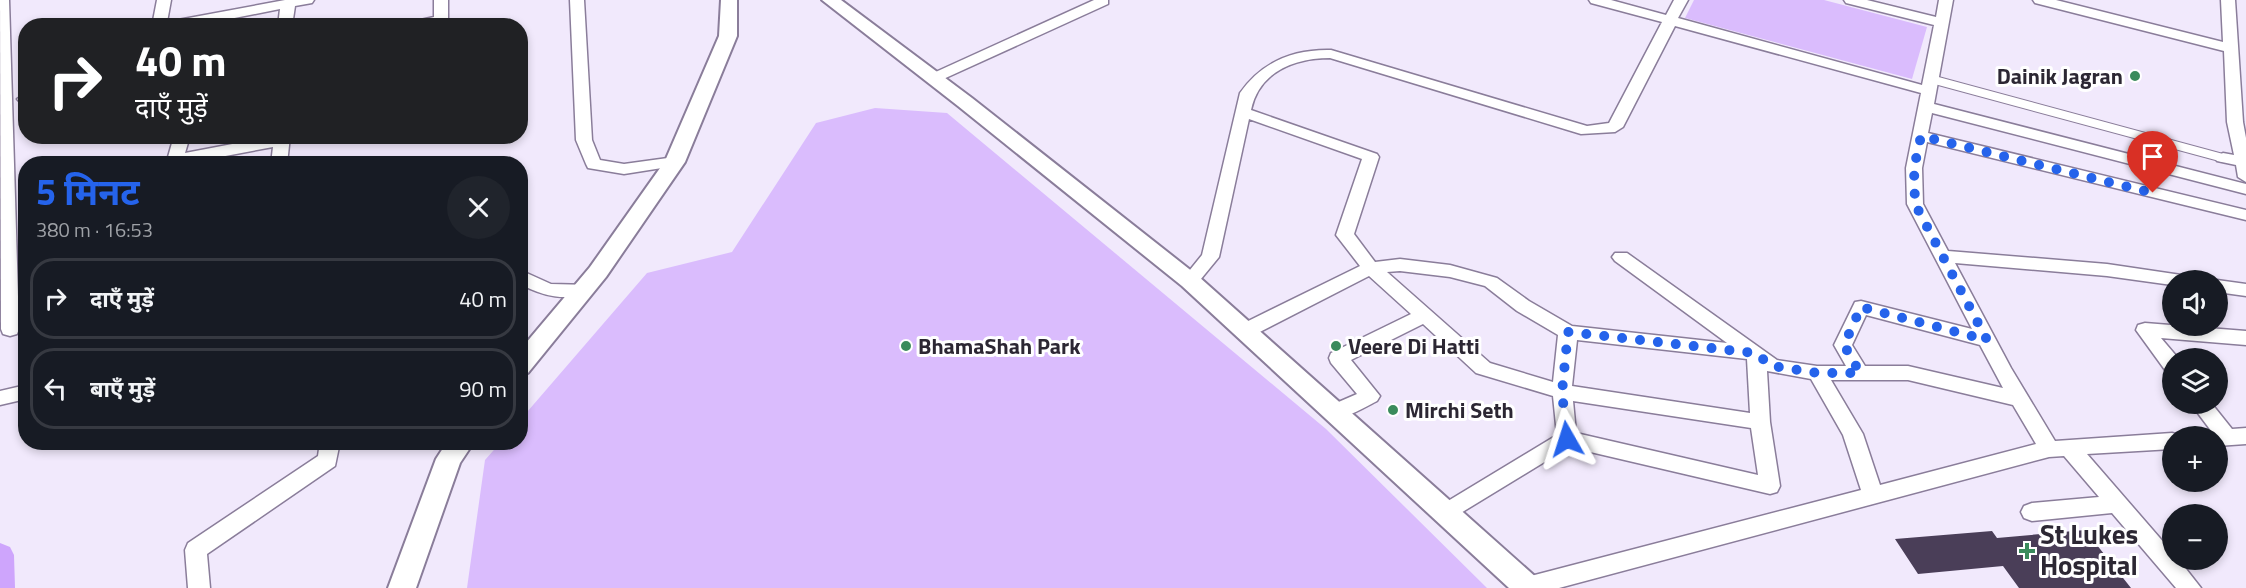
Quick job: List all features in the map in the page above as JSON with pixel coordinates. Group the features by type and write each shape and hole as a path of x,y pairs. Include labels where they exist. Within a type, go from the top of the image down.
{"street":[{"path":"2,0 12,328"},
{"path":"161,18 164,0"},
{"path":"223,18 228,0"},
{"path":"230,18 308,0"},
{"path":"441,0 441,18"},
{"path":"577,0 584,140 594,165 624,169 675,162"},
{"path":"528,357 585,289 675,162 728,36 729,0"},
{"path":"830,0 934,78 1190,281 1527,587 2059,449 2162,442"},
{"path":"934,78 1101,4 1101,0"},
{"path":"1596,0 1929,92 2246,189"},
{"path":"1190,281 1209,257 1247,93 1259,76 1286,61 1310,53 1331,54 1586,130 1615,127 1681,0"},
{"path":"1851,0 1942,23"},
{"path":"1946,0 1914,168 1915,204 2020,399 2059,449 2117,504 2190,588"},
{"path":"2040,0 2230,48"},
{"path":"2228,0 2230,48 2244,170"},
{"path":"286,18 288,4"},
{"path":"1243,112 1371,157 1345,235 1371,268 1483,368 1562,392 1760,422"},
{"path":"1921,136 2246,215"},
{"path":"203,156 259,144"},
{"path":"2223,158 2244,170"},
{"path":"1621,256 1772,366 1817,373 1908,373 2020,399"},
{"path":"1942,256 2107,270 2162,277"},
{"path":"1245,331 1371,268 1400,265 1450,271 1491,282 1523,306 1568,332 1755,353"},
{"path":"528,281 543,289 561,293 585,289"},
{"path":"2228,288 2246,290"},
{"path":"1860,373 1844,345 1861,307 1987,340"},
{"path":"1334,412 1370,396 1338,358 1424,316"},
{"path":"2162,352 2145,330 2246,338"},
{"path":"1567,439 1562,392 1568,332"},
{"path":"1446,513 1567,439 1770,486 1760,422 1755,353"},
{"path":"1817,373 1853,434 1874,496"},
{"path":"0,398 18,394"},
{"path":"2210,414 2230,437"},
{"path":"199,588 196,550 328,460 329,450"},
{"path":"402,588 449,459 456,450"},
{"path":"2032,512 2117,504"}],"lane":[{"path":"1929,92 2223,158"}],"shaded area":[{"path":"1694,0 1824,0 1927,27 1912,79 1685,18"},
{"name":"BhamaShah Park","path":"875,108 947,113 1326,429 1487,588 467,588 485,460 494,450 528,450 528,411 647,273 732,252 816,123"}],"building":[{"path":"2085,530 2131,588 2019,588 2003,566 1918,574 1895,539 1992,531 1997,538"}],"waterway":[{"path":"0,555 1,588"}],"place":[{"name":"Dainik Jagran","path":"2135,76"},
{"name":"BhamaShah Park","path":"906,346"},
{"name":"Veere Di Hatti","path":"1336,346"},
{"name":"Mirchi Seth","path":"1393,410"},
{"name":"St Lukes Hospital","path":"2027,551"}],"route":[{"path":"1567,439 1562,392 1568,332 1755,353 1772,366 1817,373 1860,373 1844,345 1861,307 1987,340 1915,204 1914,168 1921,136 2153,193"}]}
